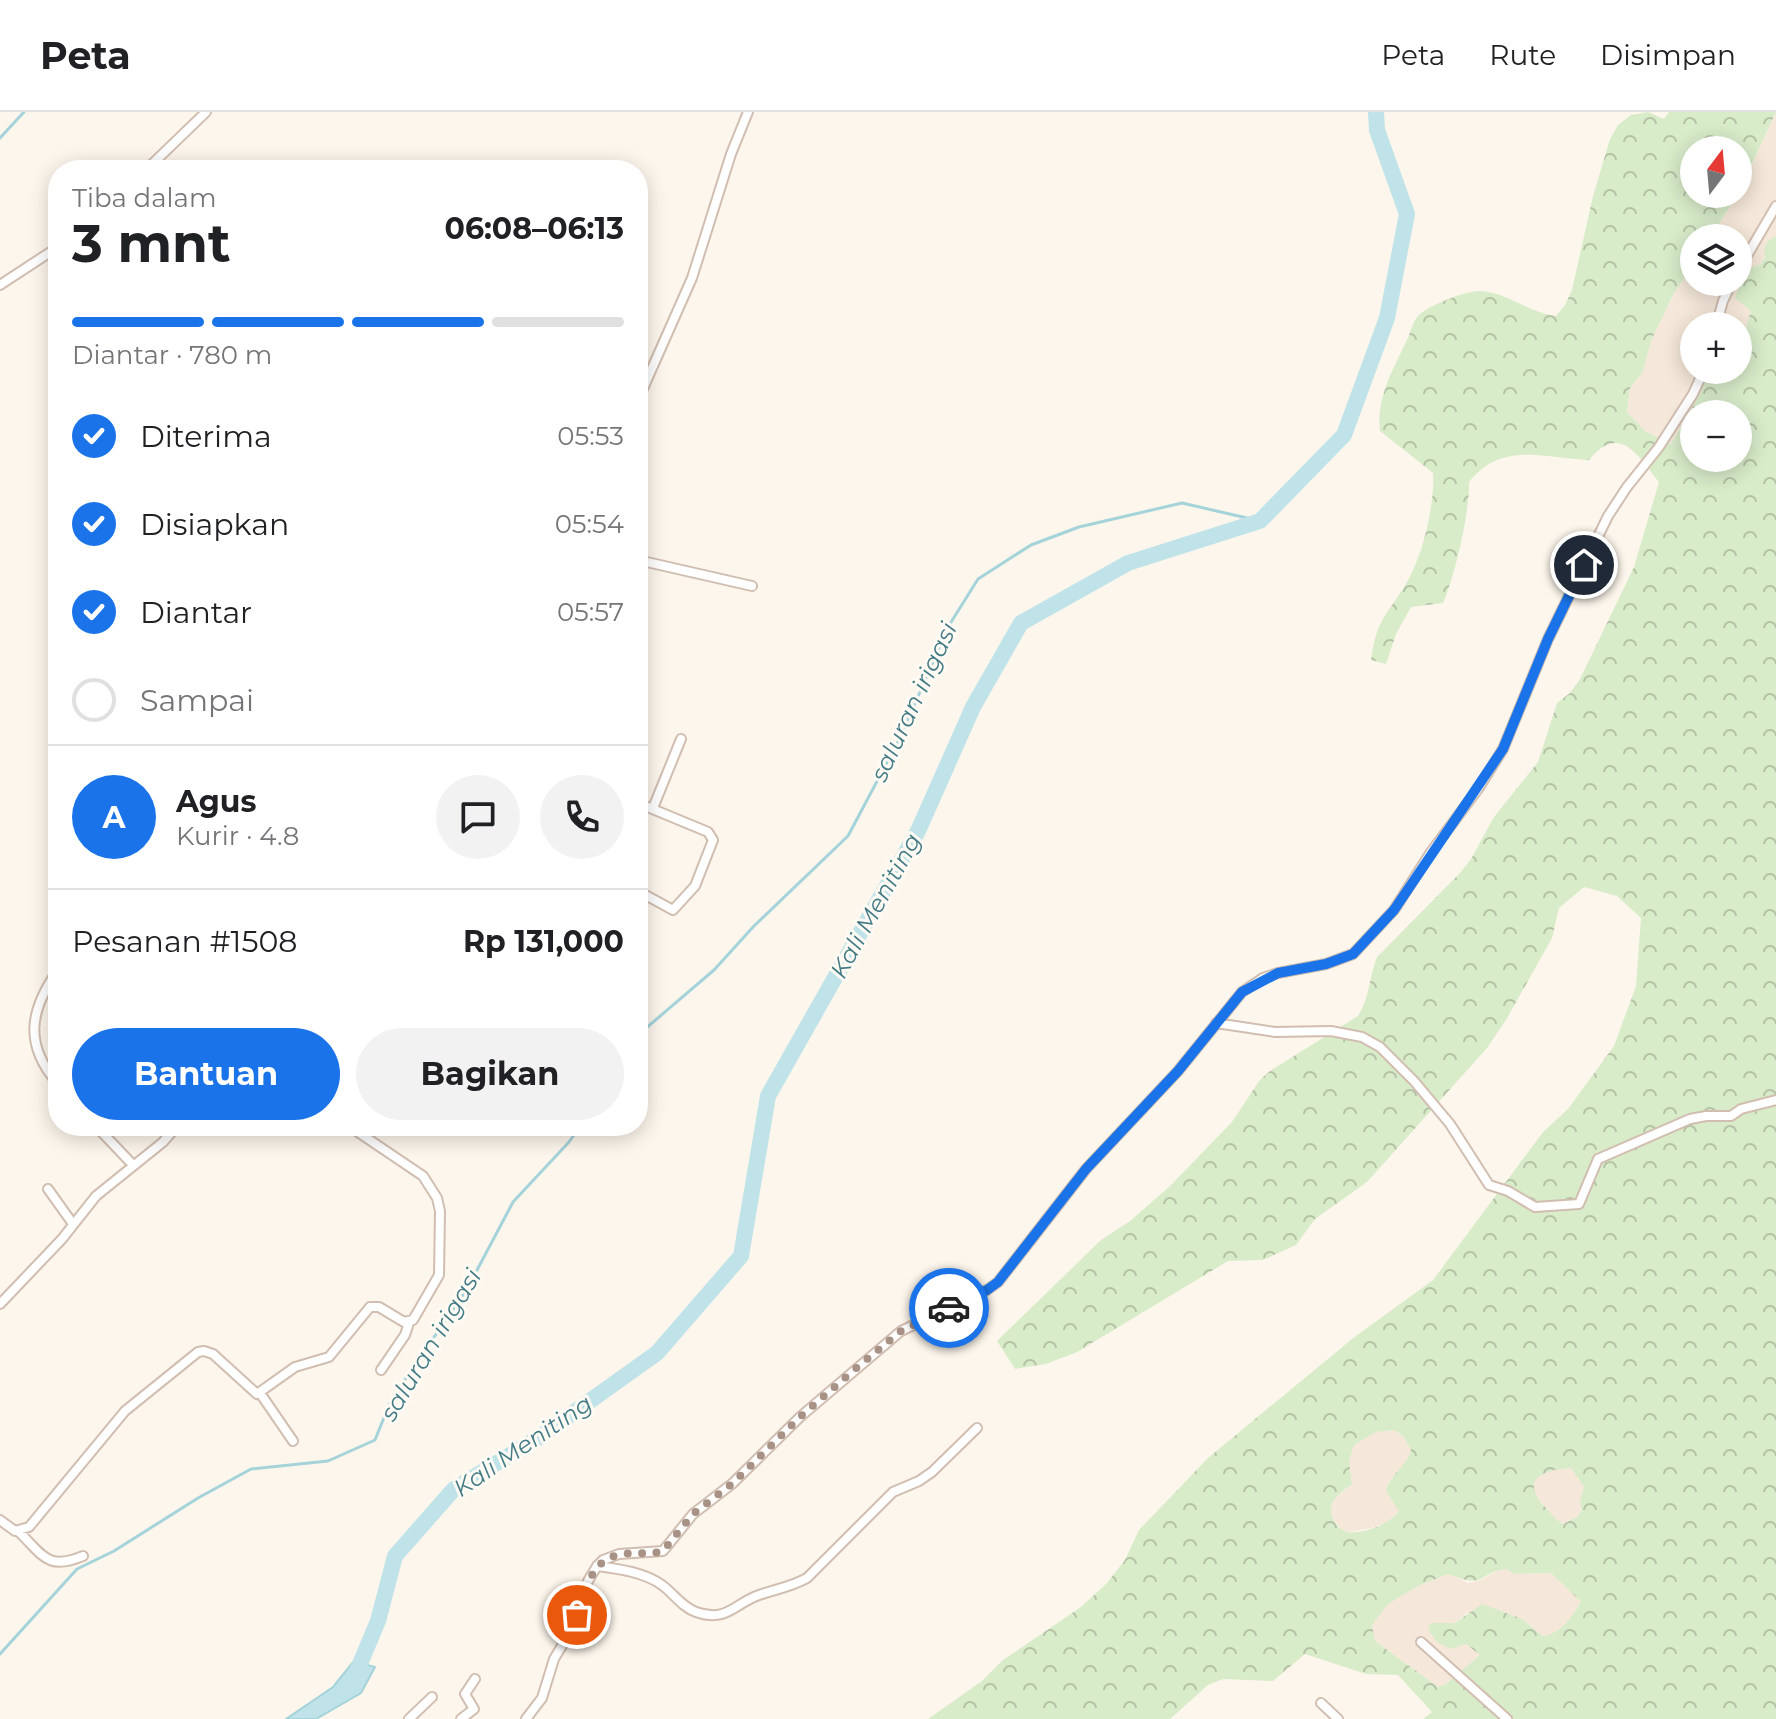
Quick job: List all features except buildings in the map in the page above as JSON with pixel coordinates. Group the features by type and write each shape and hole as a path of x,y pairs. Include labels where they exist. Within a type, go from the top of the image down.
{"street":[{"path":"156,160 206,112"},
{"path":"648,377 692,278 731,154 748,112"},
{"path":"1752,247 1776,206"},
{"path":"0,285 48,254"},
{"path":"526,1719 542,1698 554,1659 569,1634 588,1581 603,1560 619,1554 663,1551 693,1514 733,1483 800,1417 901,1331 923,1318 978,1295 998,1282 1086,1169 1178,1071 1242,992 1263,978 1326,964 1353,954 1394,910 1503,749 1548,639 1608,516 1659,447 1698,384"},
{"path":"648,562 752,586"},
{"path":"653,808 681,739"},
{"path":"648,806 708,832 712,842 695,886 673,910 648,896"},
{"path":"48,988 40,1002 34,1034 40,1058 48,1070"},
{"path":"1216,1023 1275,1032 1331,1031 1362,1037 1380,1047 1450,1124 1486,1182 1535,1207 1579,1204 1598,1159 1676,1124 1702,1116 1731,1116 1746,1107 1776,1100"},
{"path":"105,1136 133,1165"},
{"path":"0,1304 96,1196 166,1136"},
{"path":"364,1136 423,1176 437,1198 440,1217 439,1275 381,1370"},
{"path":"48,1189 73,1224"},
{"path":"19,1532 31,1525 125,1411 198,1352 211,1352 256,1394 295,1367 329,1357 370,1307 381,1308 409,1323"},
{"path":"260,1393 293,1441"},
{"path":"597,1566 617,1568 650,1578 695,1612 712,1616 727,1614 756,1596 791,1587 807,1578 893,1492 932,1472 977,1428"},
{"path":"2,1525 19,1532 52,1562 65,1564 83,1556"},
{"path":"1421,1642 1507,1719"},
{"path":"461,1719 474,1709 465,1694 475,1679"},
{"path":"409,1719 432,1697"},
{"path":"1321,1703 1338,1719"}],"shaded area":[{"path":"1776,112 1776,236 1761,264 1754,266 1752,292 1752,224 1719,224 1730,208 1752,208 1752,164"},
{"path":"1680,284 1680,296 1752,296 1751,312 1680,312 1680,384 1704,384 1696,400 1680,400 1680,428 1671,444 1645,431 1627,413 1630,388 1643,372 1651,341"},
{"path":"1394,1430 1403,1436 1411,1450 1409,1458 1388,1483 1400,1511 1388,1522 1372,1528 1348,1532 1341,1529 1331,1516 1331,1507 1334,1500 1352,1484 1349,1461 1354,1445 1376,1432"},
{"path":"1571,1468 1584,1487 1582,1510 1577,1517 1563,1524 1534,1494 1532,1485 1536,1478 1550,1469"},
{"path":"1507,1569 1514,1574 1551,1573 1581,1602 1565,1625 1552,1635 1543,1636 1522,1619 1467,1613 1455,1623 1458,1645 1466,1644 1481,1655 1438,1687 1375,1641 1372,1625 1388,1604 1418,1586 1448,1574 1469,1583"}],"green space":[{"path":"1648,112 1664,119 1669,112 1776,112 1752,164 1752,136 1680,136 1680,208 1729,208 1719,224 1680,224 1680,284 1651,341 1643,372 1630,388 1627,412 1645,431 1671,444 1680,428 1680,472 1752,472 1752,400 1696,400 1704,384 1752,384 1752,312 1735,298 1752,296 1752,267 1761,264 1766,244 1776,236 1776,1719 1423,1719 1432,1712 1398,1675 1366,1674 1305,1654 1273,1681 1223,1679 1208,1685 1170,1719 928,1719 982,1681 1003,1660 1081,1607 1106,1584 1125,1560 1139,1530 1208,1458 1352,1339 1433,1280 1543,1132 1568,1109 1614,1046 1636,986 1641,918 1617,896 1584,887 1559,908 1552,938 1487,1048 1367,1182 1315,1219 1296,1245 1263,1260 1228,1261 1077,1352 1046,1364 1015,1369 997,1341 1101,1240 1130,1221 1169,1187 1232,1122 1259,1081 1270,1071 1358,1016 1377,957 1460,873 1494,817 1538,762 1557,703 1570,693 1580,679 1634,567 1659,482 1636,454 1619,443 1600,449 1589,460 1540,455 1509,456 1482,469 1469,482 1461,543 1443,603 1411,607 1396,634 1386,664 1371,660 1373,646 1380,625 1407,582 1423,544 1430,514 1433,473 1380,431 1379,419 1387,383 1422,312 1474,291 1490,292 1556,316 1565,305 1572,290 1593,196 1610,139 1618,125 1631,115","holes":["1394,1430 1403,1436 1411,1450 1386,1491 1399,1511 1376,1527 1344,1531 1336,1524 1331,1506 1352,1484 1349,1461 1354,1445 1376,1432","1571,1468 1584,1487 1580,1502 1582,1510 1577,1517 1563,1524 1543,1505 1534,1488 1535,1482 1545,1473","1507,1569 1514,1574 1551,1573 1581,1602 1561,1628 1543,1636 1522,1619 1482,1604 1455,1623 1430,1623 1428,1630 1437,1642 1451,1649 1466,1644 1480,1655 1446,1684 1438,1687 1375,1641 1372,1625 1388,1604 1418,1586 1448,1574 1476,1581"]}],"water":[{"path":"354,1661 375,1667 361,1693 316,1719 286,1719 333,1687"}],"waterway":[{"name":"saluran irigasi","path":"0,138 24,112"},
{"name":"Kali Meniting","path":"350,1681 378,1621 395,1556 454,1489 538,1438 657,1353 741,1256 768,1096 918,831 973,707 1021,623 1128,563 1260,521 1344,435 1387,318 1407,214 1377,130 1376,112"},
{"name":"saluran irigasi","path":"648,1026 714,970 754,926 848,836 901,736 948,627 978,579 1031,545 1079,527 1182,503 1260,521"},
{"name":"saluran irigasi","path":"0,1654 77,1569 114,1551 198,1498 251,1469 328,1461 375,1440 391,1400 467,1289 513,1202 573,1136"}],"way so far":[{"path":"577,1615 591,1574 603,1560 619,1554 648,1554 666,1549 693,1514 733,1483 800,1417 854,1370 901,1331 949,1308"}],"route":[{"path":"949,1308 998,1282 1086,1169 1178,1071 1242,992 1263,978 1326,964 1353,954 1394,910 1503,749 1548,639 1584,565"}]}
